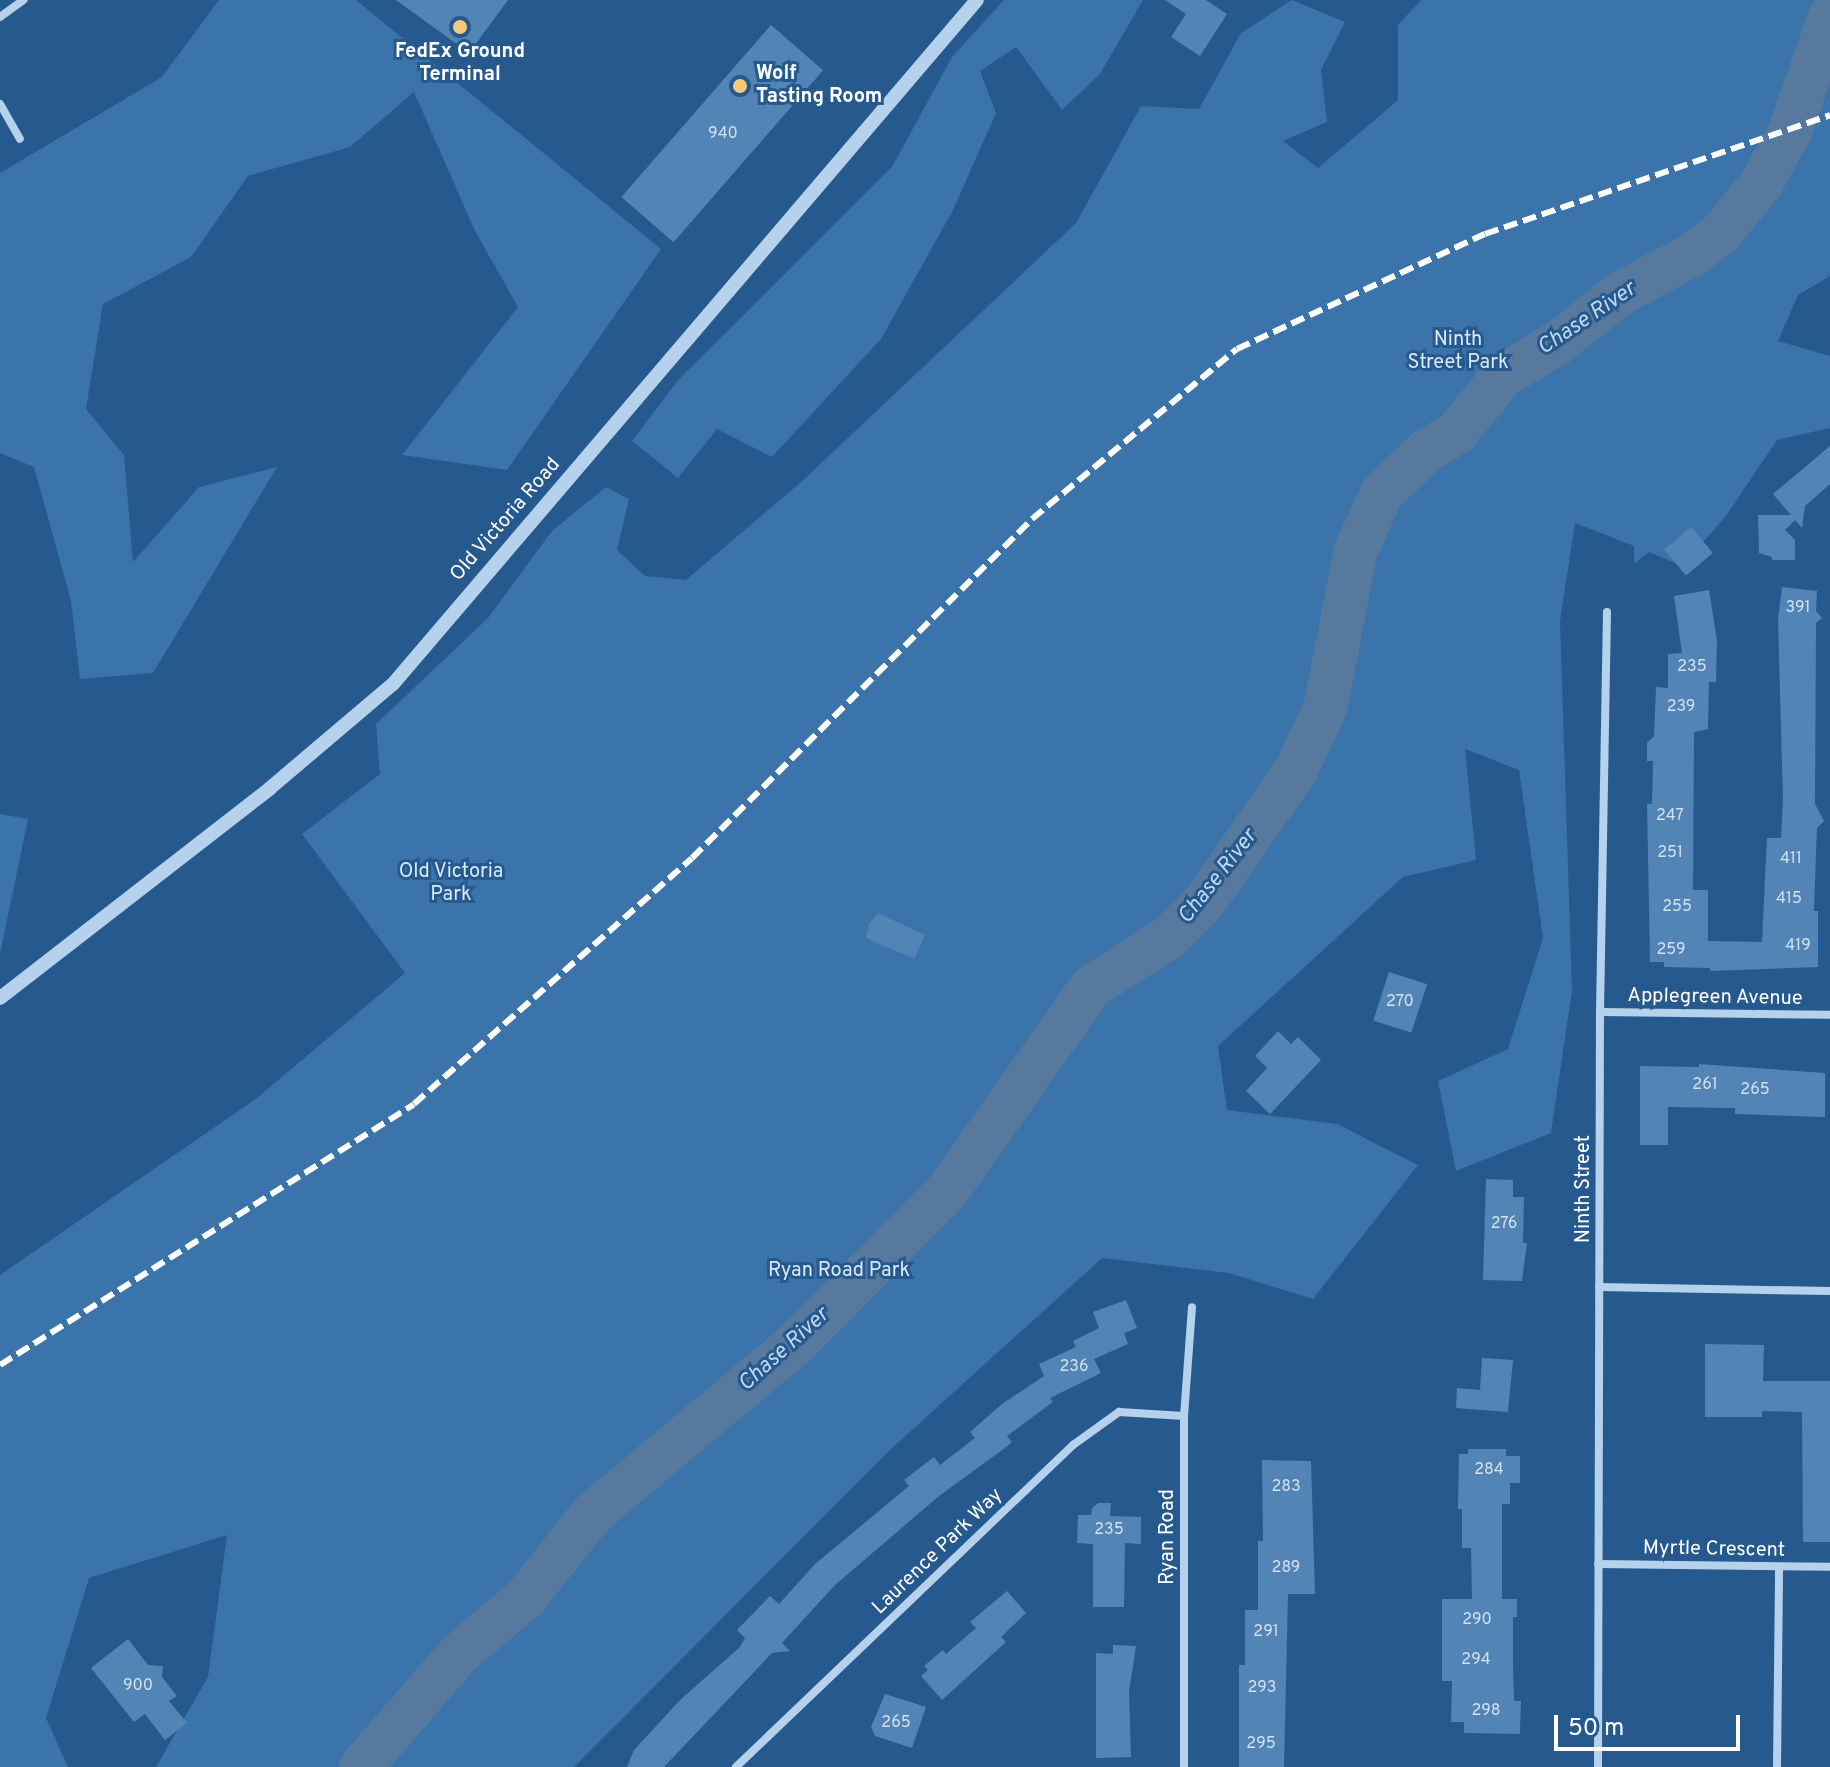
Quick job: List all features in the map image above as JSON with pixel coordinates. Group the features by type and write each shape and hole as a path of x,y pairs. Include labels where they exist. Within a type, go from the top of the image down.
{"street":[{"path":"0,17 23,0"},
{"name":"Old Victoria Road","path":"0,998 269,789 393,684 977,0"},
{"path":"0,104 20,139"},
{"name":"Ninth Street","path":"1598,1767 1600,1012 1607,612"},
{"name":"Applegreen Avenue","path":"1600,1012 1830,1015"},
{"path":"1599,1287 1830,1291"},
{"name":"Ryan Road","path":"1184,1767 1184,1416 1192,1307"},
{"name":"Laurence Park Way","path":"736,1767 1073,1445 1119,1412 1184,1416"},
{"name":"Myrtle Crescent","path":"1598,1564 1830,1567"},
{"path":"1777,1767 1779,1568"}],"green space":[{"path":"219,0 356,0 661,249 507,470 402,455 518,307 475,231 414,92 350,147 248,176 191,257 103,304 86,409 124,455 133,562 199,487 277,467 153,673 80,679 71,601 34,467 0,453 0,173 162,77"},
{"path":"1004,0 1143,0 1100,74 1062,110 1016,47 980,71 996,113 952,212 881,339 772,457 717,429 678,478 632,441 679,379 892,167 952,57"},
{"path":"1292,0 1345,22 1321,70 1327,122 1283,141 1318,168 1398,100 1398,25 1421,0 1830,0 1830,276 1798,295 1778,341 1830,356 1830,428 1777,440 1726,516 1682,566 1649,552 1634,564 1634,546 1575,523 1560,621 1572,991 1551,1133 1456,1171 1438,1081 1508,1049 1543,938 1519,770 1465,749 1476,860 1403,877 1218,1046 1227,1110 1337,1124 1418,1165 1313,1299 1229,1273 1102,1258 890,1450 574,1767 156,1767 208,1677 227,1535 89,1578 46,1718 68,1767 0,1767 0,1275 257,1098 405,973 302,834 380,774 376,724 488,618 552,531 606,487 629,499 617,550 645,576 686,580 801,482 1076,223 1141,106 1199,109 1241,33"},
{"path":"0,814 28,819 0,954"}],"building":[{"name":"FedEx Ground Terminal","path":"396,0 508,0 469,53"},
{"path":"1165,0 1206,0 1227,14 1200,56 1171,37 1186,14"},
{"path":"771,25 823,70 673,242 621,197"},
{"path":"1830,446 1830,484 1805,506 1802,528 1795,520 1785,530 1795,540 1795,560 1772,560 1772,557 1759,553 1758,515 1791,515 1773,494"},
{"path":"1691,527 1713,553 1686,576 1664,549"},
{"path":"1782,587 1817,591 1816,611 1822,618 1816,623 1815,804 1824,821 1817,828 1814,911 1818,911 1818,967 1710,971 1710,968 1664,967 1664,962 1650,962 1647,804 1652,804 1653,761 1647,761 1647,743 1654,736 1656,687 1668,688 1668,654 1682,653 1674,596 1709,590 1717,641 1716,682 1709,682 1708,729 1694,732 1693,890 1708,890 1708,941 1762,942 1767,838 1781,838 1783,800 1778,619"},
{"path":"878,913 925,935 914,959 866,938 869,924"},
{"path":"1389,972 1427,984 1411,1033 1373,1021"},
{"path":"1278,1031 1291,1044 1298,1037 1321,1060 1270,1114 1246,1091 1267,1068 1255,1056"},
{"path":"1699,1064 1825,1073 1825,1117 1735,1114 1735,1108 1668,1107 1668,1145 1640,1145 1640,1066 1699,1067"},
{"path":"1486,1179 1513,1180 1513,1197 1524,1197 1523,1243 1527,1243 1522,1281 1483,1280"},
{"path":"1126,1300 1137,1328 1124,1333 1128,1344 1094,1359 1101,1373 1050,1398 1053,1402 1007,1436 1012,1442 939,1496 835,1585 782,1643 790,1651 772,1653 664,1767 627,1767 634,1750 680,1700 740,1647 745,1638 737,1630 770,1596 779,1604 815,1564 909,1486 904,1480 934,1457 940,1465 975,1438 970,1432 1002,1404 1044,1376 1039,1364 1076,1347 1073,1341 1099,1328 1093,1312"},
{"path":"1705,1344 1764,1345 1763,1381 1830,1381 1830,1542 1803,1542 1802,1412 1762,1411 1762,1417 1705,1417"},
{"path":"1482,1358 1513,1360 1508,1412 1456,1408 1457,1388 1480,1390"},
{"path":"1468,1449 1506,1449 1506,1456 1520,1456 1520,1483 1510,1483 1510,1504 1502,1504 1502,1599 1517,1599 1517,1617 1513,1617 1513,1665 1514,1701 1521,1701 1520,1734 1464,1733 1464,1722 1451,1722 1452,1681 1442,1681 1442,1599 1472,1599 1471,1548 1462,1548 1462,1509 1458,1509 1459,1454 1468,1454"},
{"path":"1262,1460 1311,1461 1315,1594 1288,1594 1284,1767 1239,1767 1239,1665 1245,1665 1245,1610 1258,1610 1258,1541 1263,1541"},
{"path":"1098,1503 1111,1503 1110,1516 1141,1517 1141,1544 1125,1543 1124,1607 1093,1607 1093,1544 1077,1543 1078,1515 1091,1515 1092,1508"},
{"path":"1007,1591 1026,1613 1001,1637 1006,1642 942,1700 921,1676 928,1670 924,1666 943,1650 946,1654 976,1628 970,1622"},
{"path":"128,1639 148,1665 163,1666 162,1677 177,1696 169,1701 187,1723 165,1740 145,1714 134,1722 91,1668"},
{"path":"1113,1645 1136,1646 1129,1692 1131,1757 1096,1758 1096,1653 1113,1654"},
{"path":"885,1694 926,1707 912,1748 875,1736 871,1727"}],"waterway":[{"name":"Chase River","path":"361,1767 459,1654 526,1597 592,1514 794,1345 948,1190 1091,987 1168,938 1205,901 1296,770 1325,709 1356,550 1382,493 1426,451 1456,433 1503,376 1559,342 1621,293 1692,255 1721,233 1761,184 1790,131 1830,17"}],"railway":[{"path":"0,1365 414,1104 692,858 1032,519 1237,349 1485,234 1830,115"}],"place":[{"name":"FedEx Ground Terminal","path":"460,27"},
{"name":"Wolf Tasting Room","path":"740,86"}],"park label":[{"name":"Ninth Street Park","path":"1458,352"},
{"name":"Old Victoria Park","path":"451,884"},
{"name":"Ryan Road Park","path":"839,1271"}]}
